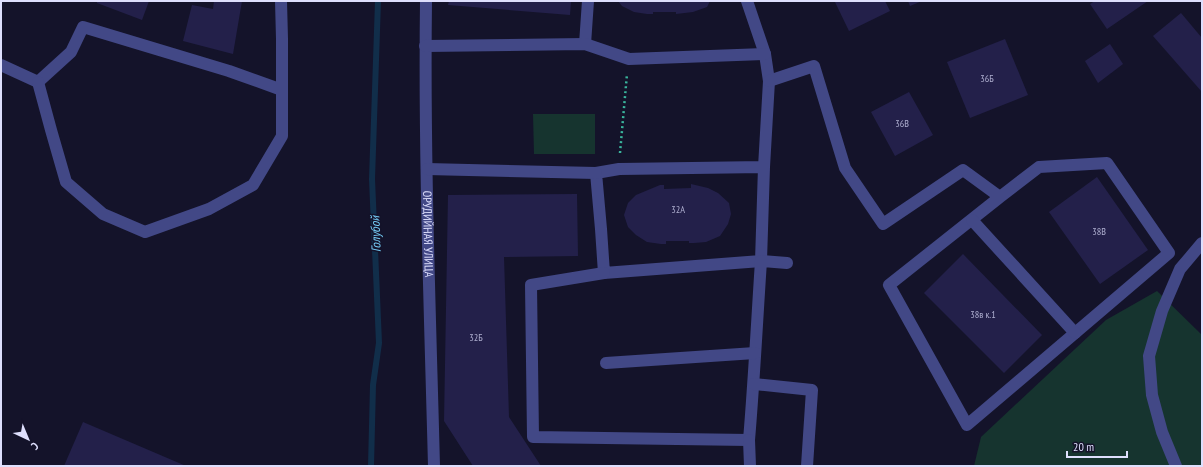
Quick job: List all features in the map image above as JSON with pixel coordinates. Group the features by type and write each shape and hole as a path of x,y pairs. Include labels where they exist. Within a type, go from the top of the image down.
{"street":[{"path":"38,82 66,182 103,214 145,232 209,210 253,185 282,136 281,1"},
{"name":"ОРУДИЙНАЯ УЛИЦА","path":"426,1 425,46 427,169 434,466"},
{"path":"585,44 588,1"},
{"path":"747,1 765,54 769,81 761,261 754,384 749,440 750,466"},
{"path":"38,82 71,52 84,28 229,71 282,90"},
{"path":"425,46 585,44 629,59 765,54"},
{"path":"1,65 38,82"},
{"path":"769,81 814,66 844,168 883,224 963,170 1000,197"},
{"path":"1107,163 1169,253 967,425 889,285 972,220 1039,167 1107,163"},
{"path":"427,169 596,174 619,169 764,167"},
{"path":"596,174 604,273"},
{"path":"972,220 1075,333"},
{"path":"1176,466 1162,432 1152,395 1149,356 1162,311 1180,269 1202,243"},
{"path":"749,440 533,437 531,285 604,273 761,261 787,263"},
{"path":"606,363 755,353"},
{"path":"754,384 812,390 807,466"}],"path":[{"path":"619,169 629,59"}],"green space":[{"path":"533,114 595,114 595,154 534,154"},
{"path":"1157,291 1202,335 1202,466 974,466 981,437 1106,320"}],"building":[{"path":"97,1 149,1 142,20 97,3"},
{"path":"214,1 242,1 233,54 183,41 192,5 213,9"},
{"path":"449,1 571,1 570,15 448,5"},
{"path":"618,1 710,1 707,7 693,12 676,14 676,12 653,12 653,14 647,14 634,12 622,6"},
{"path":"885,1 890,11 849,31 835,2"},
{"path":"908,1 922,1 910,6"},
{"path":"1095,1 1148,1 1107,29 1090,4"},
{"path":"1181,13 1202,38 1202,92 1153,36"},
{"path":"1005,39 1028,95 970,118 947,62"},
{"path":"1110,44 1123,64 1098,83 1085,61"},
{"path":"909,92 933,135 895,156 871,112"},
{"path":"1097,177 1148,250 1100,284 1049,212"},
{"path":"691,184 708,188 718,193 729,203 731,214 728,224 720,236 706,242 689,243 689,241 666,241 666,244 661,244 647,242 636,235 628,227 624,215 628,203 636,195 660,185 664,185 664,189 691,188"},
{"path":"577,194 578,256 504,257 509,417 541,466 473,466 444,421 448,195"},
{"path":"963,254 1042,335 1004,373 924,293"},
{"path":"83,422 186,466 64,466"}],"waterway":[{"name":"Голубой","path":"371,466 373,385 379,343 372,179 378,1"}]}
